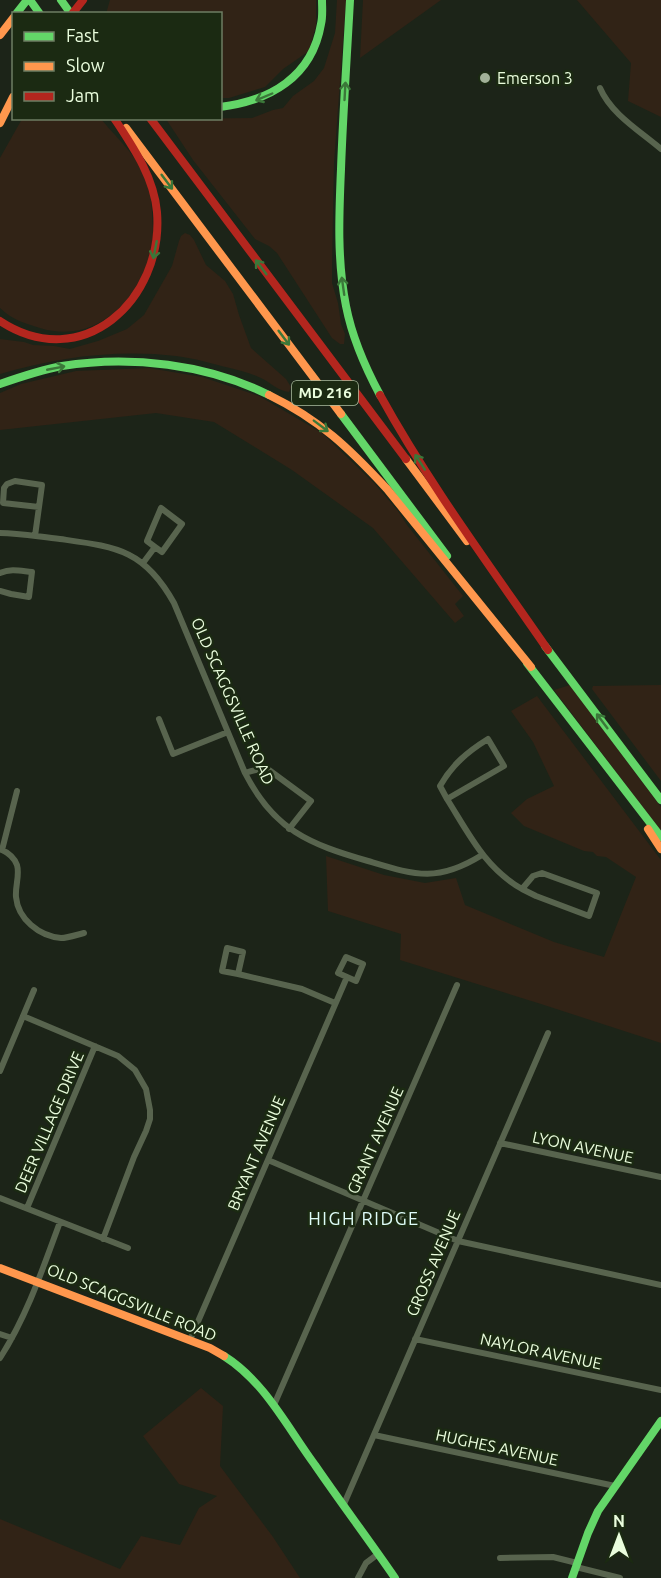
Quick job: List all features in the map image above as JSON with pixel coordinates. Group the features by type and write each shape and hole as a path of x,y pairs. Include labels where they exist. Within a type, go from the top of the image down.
{"main road":[{"path":"18,12 28,0 38,12"},
{"path":"73,12 83,0"},
{"path":"222,107 265,97 291,80 303,68 318,40 323,10 322,0"},
{"path":"350,0 339,226 340,264 351,326 365,367 385,408 449,507 548,650"},
{"path":"0,35 12,20"},
{"path":"0,117 12,98"},
{"path":"0,123 12,98"},
{"path":"0,321 23,334 38,338 72,339 105,326 130,305 140,291 153,261 156,246 155,196 144,165 118,120"},
{"name":"MD 216","path":"119,120 661,837"},
{"name":"MD 216","path":"151,120 661,798"},
{"path":"0,384 41,371 70,365 126,361 193,369 221,376 268,394 317,423 345,445 364,464 387,489 531,667"},
{"path":"619,784 661,849"},
{"name":"OLD SCAGGSVILLE ROAD","path":"0,1268 210,1348 234,1363 253,1380 274,1405 395,1578"},
{"path":"572,1578 593,1521 661,1421"}],"street":[{"path":"600,88 612,108 661,148"},
{"path":"35,536 39,507 42,484 15,481 4,488 3,503 39,507"},
{"path":"161,508 182,524 162,552 155,547 147,541 161,508"},
{"name":"OLD SCAGGSVILLE ROAD","path":"0,533 99,544 115,548 143,563 162,583 174,603 245,773 261,800 289,829 329,850 416,874 448,872 482,855"},
{"path":"143,563 155,547"},
{"path":"0,573 7,570 32,572 29,597 0,591"},
{"path":"159,719 173,754 228,732"},
{"path":"447,799 504,766 488,739 460,759 440,786 447,799 482,855 509,882 522,889 536,896 589,916 597,893 542,873 532,876 522,889"},
{"path":"245,773 269,770 311,801 289,829"},
{"path":"17,791 1,849 9,854 18,867 16,901 18,908 27,922 42,932 60,938 84,933"},
{"path":"238,974 243,952 227,948 222,971 302,989 336,1003"},
{"name":"BRYANT AVENUE","path":"190,1340 347,976"},
{"name":"GRANT AVENUE","path":"274,1405 457,985"},
{"path":"0,1071 34,990"},
{"path":"23,1016 118,1056 135,1070 146,1089 150,1119 103,1239"},
{"name":"GROSS AVENUE","path":"344,1504 548,1033"},
{"name":"DEER VILLAGE DRIVE","path":"27,1208 95,1046"},
{"name":"LYON AVENUE","path":"500,1143 661,1177"},
{"path":"268,1160 458,1241 661,1285"},
{"path":"0,1198 128,1248"},
{"path":"0,1358 12,1338 38,1281 60,1222"},
{"path":"0,1334 12,1338"},
{"name":"NAYLOR AVENUE","path":"415,1339 661,1390"},
{"name":"HUGHES AVENUE","path":"374,1434 615,1486"},
{"path":"358,1578 366,1563 378,1554"},
{"path":"500,1558 553,1557 620,1578"}],"shaded area":[{"path":"110,0 316,0 316,25 309,51 283,69 265,87 222,98 222,12 107,12"},
{"path":"337,0 346,0 334,163 332,283 345,334 344,344 332,338 277,253 255,239 193,160 167,120 252,118 283,108 293,96 314,81 324,68 335,33"},
{"path":"363,0 441,0 360,58"},
{"path":"577,0 661,0 661,117 628,101 631,63"},
{"path":"21,120 102,120 142,169 151,197 153,235 149,256 142,276 131,294 118,310 101,322 82,329 62,332 24,323 0,308 0,158"},
{"path":"185,233 194,240 206,265 225,281 233,294 251,348 286,379 291,387 289,392 246,372 190,358 154,354 88,356 43,363 0,374 0,339 70,349 127,329 144,315 172,266 179,241"},
{"path":"149,368 202,377 259,396 322,433 374,483 398,511 463,596 455,604 464,616 455,623 373,528 292,470 214,422 156,413 0,430 0,393 21,384 76,371"},
{"path":"570,685 661,807 661,831 554,690"},
{"path":"661,685 661,781 592,689 593,686"},
{"path":"537,696 661,860 661,1043 400,960 401,934 328,911 326,856 384,875 425,883 456,878 465,905 554,942 604,957 636,877 606,857 597,856 593,852 584,851 524,826 511,813 527,799 554,786 533,742 511,711"},
{"path":"201,1388 223,1406 220,1466 273,1537 300,1578 0,1578 0,1519 120,1569 141,1536 180,1545 199,1508 217,1496 179,1484 143,1436"}],"traffic: fast":[{"path":"18,12 27,0"},
{"path":"30,0 39,12"},
{"path":"61,0 70,12"},
{"path":"222,107 256,99 272,92 298,72 316,43 322,21 322,0"},
{"path":"350,0 340,203 341,272 346,306 355,340 380,395"},
{"path":"0,384 62,366 141,362 194,369 245,384 269,395"},
{"path":"341,414 447,556"},
{"path":"545,646 661,800"},
{"path":"527,663 661,837"},
{"path":"224,1356 252,1379 274,1406 395,1578"},
{"path":"572,1578 598,1511 661,1421"}],"traffic: slow":[{"path":"0,35 12,20"},
{"path":"0,123 12,99"},
{"path":"126,128 341,414"},
{"path":"269,395 319,425 373,474 531,667"},
{"path":"406,459 467,541"},
{"path":"648,829 661,849"},
{"path":"0,1268 210,1348 224,1356"}],"traffic: jam":[{"path":"74,12 83,0"},
{"path":"0,321 31,335 60,339 88,333 112,320 132,299 147,274 156,244 155,199 142,163 115,120"},
{"path":"152,120 406,459"},
{"path":"380,395 439,493 548,650"}],"place":[{"name":"Emerson 3","path":"485,78"}],"district":[{"name":"HIGH RIDGE","path":"364,1219"}]}
